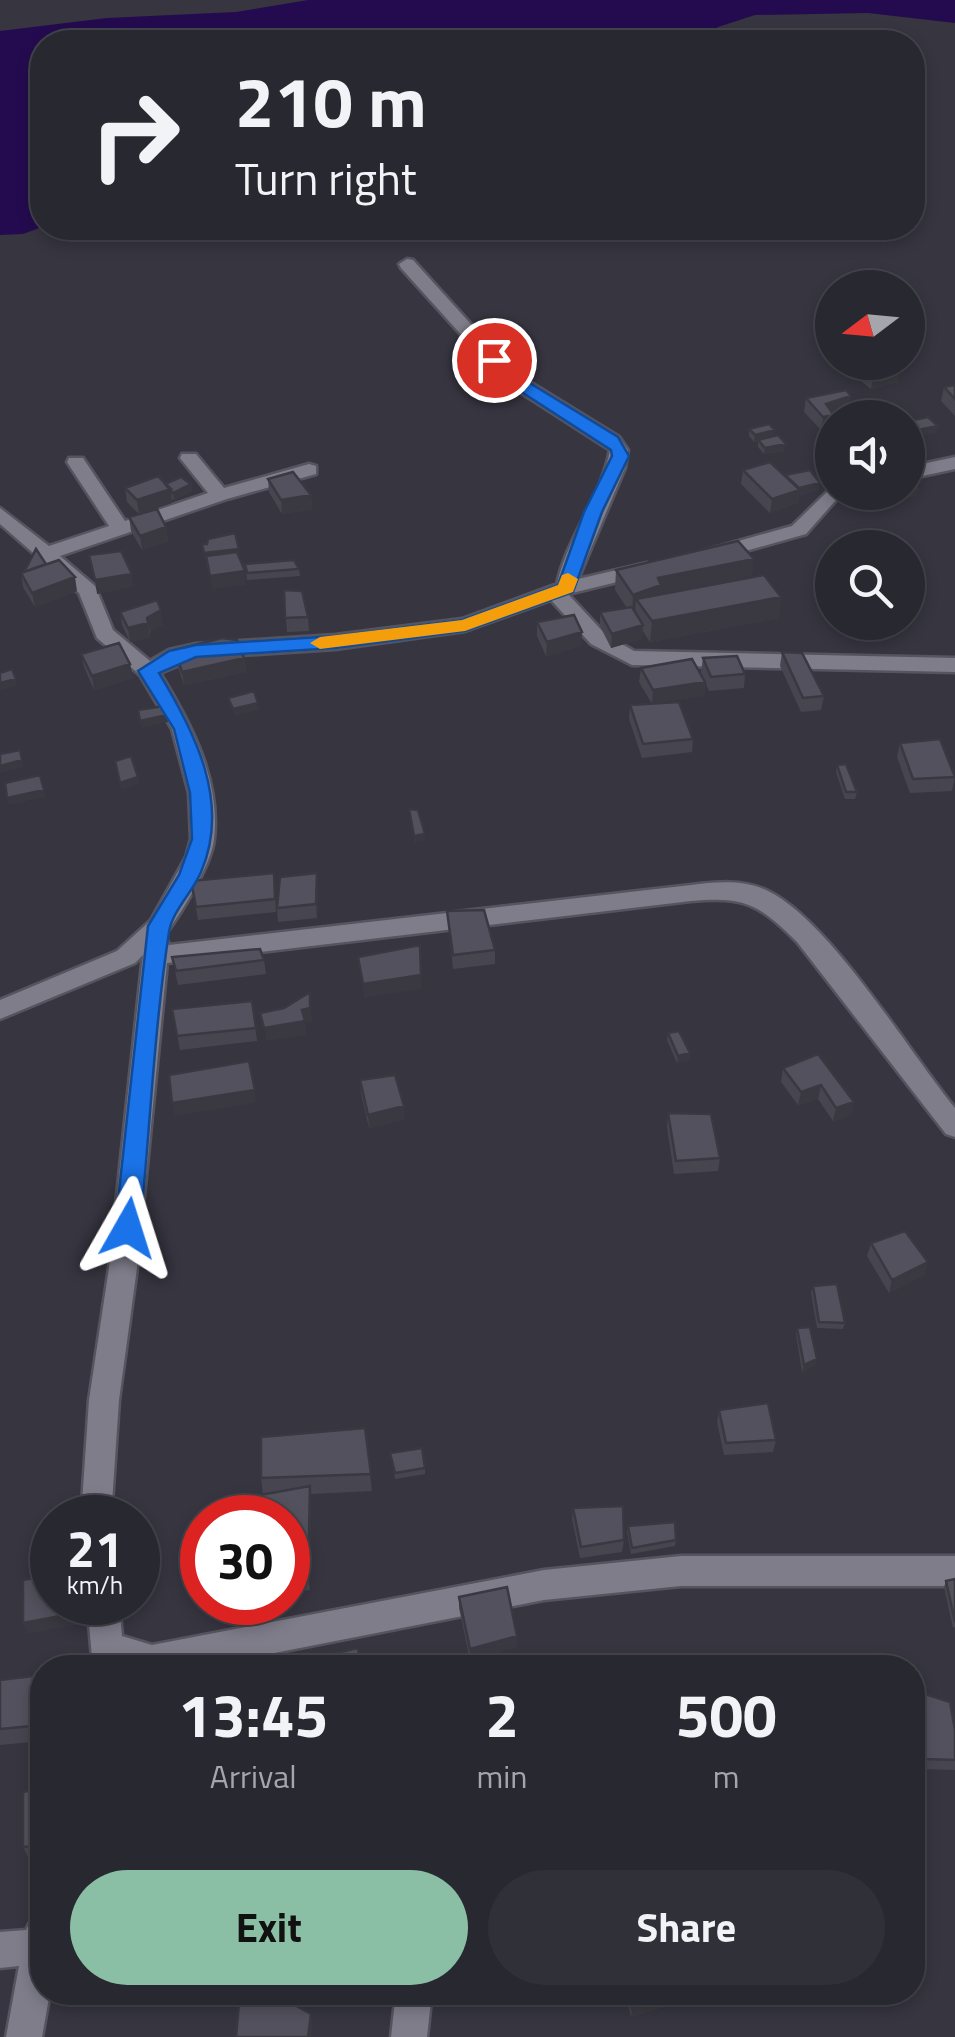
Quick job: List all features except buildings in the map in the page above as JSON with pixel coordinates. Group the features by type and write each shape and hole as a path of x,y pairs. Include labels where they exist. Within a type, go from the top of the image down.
{"street":[{"path":"407,264 509,377 612,441 619,450 620,456 560,590"},
{"path":"189,458 220,495"},
{"path":"76,462 120,528"},
{"path":"925,469 955,463"},
{"path":"46,554 220,495 309,470"},
{"path":"148,671 176,655 196,651 335,642 465,625 560,590 788,536 817,510"},
{"path":"0,514 88,590 104,633 148,671 184,729 200,793 203,839 190,875 159,926 126,958 0,1010"},
{"path":"560,590 596,639 614,653 632,658 955,665"},
{"path":"156,955 702,892 754,895 787,917 826,959 955,1128"},
{"path":"97,1495 100,1434 124,1268 159,926"},
{"path":"178,1655 544,1585 681,1571 955,1571"},
{"path":"106,1625 110,1655"},
{"path":"0,1950 30,1942"},
{"path":"24,2037 30,2001"},
{"path":"409,2037 413,2005"}],"shaded area":[{"path":"308,0 955,0 955,23 868,13 755,15 714,30 30,30 30,231 0,235 0,31 107,18 236,12"}],"slow traffic":[{"path":"320,643 465,625 566,588 568,579"}],"route":[{"path":"128,1228 159,926 190,875 203,839 200,793 184,729 148,671 176,655 196,651 335,642 465,625 566,588 593,512 616,468 619,450 612,441 509,377 494,360"}]}
